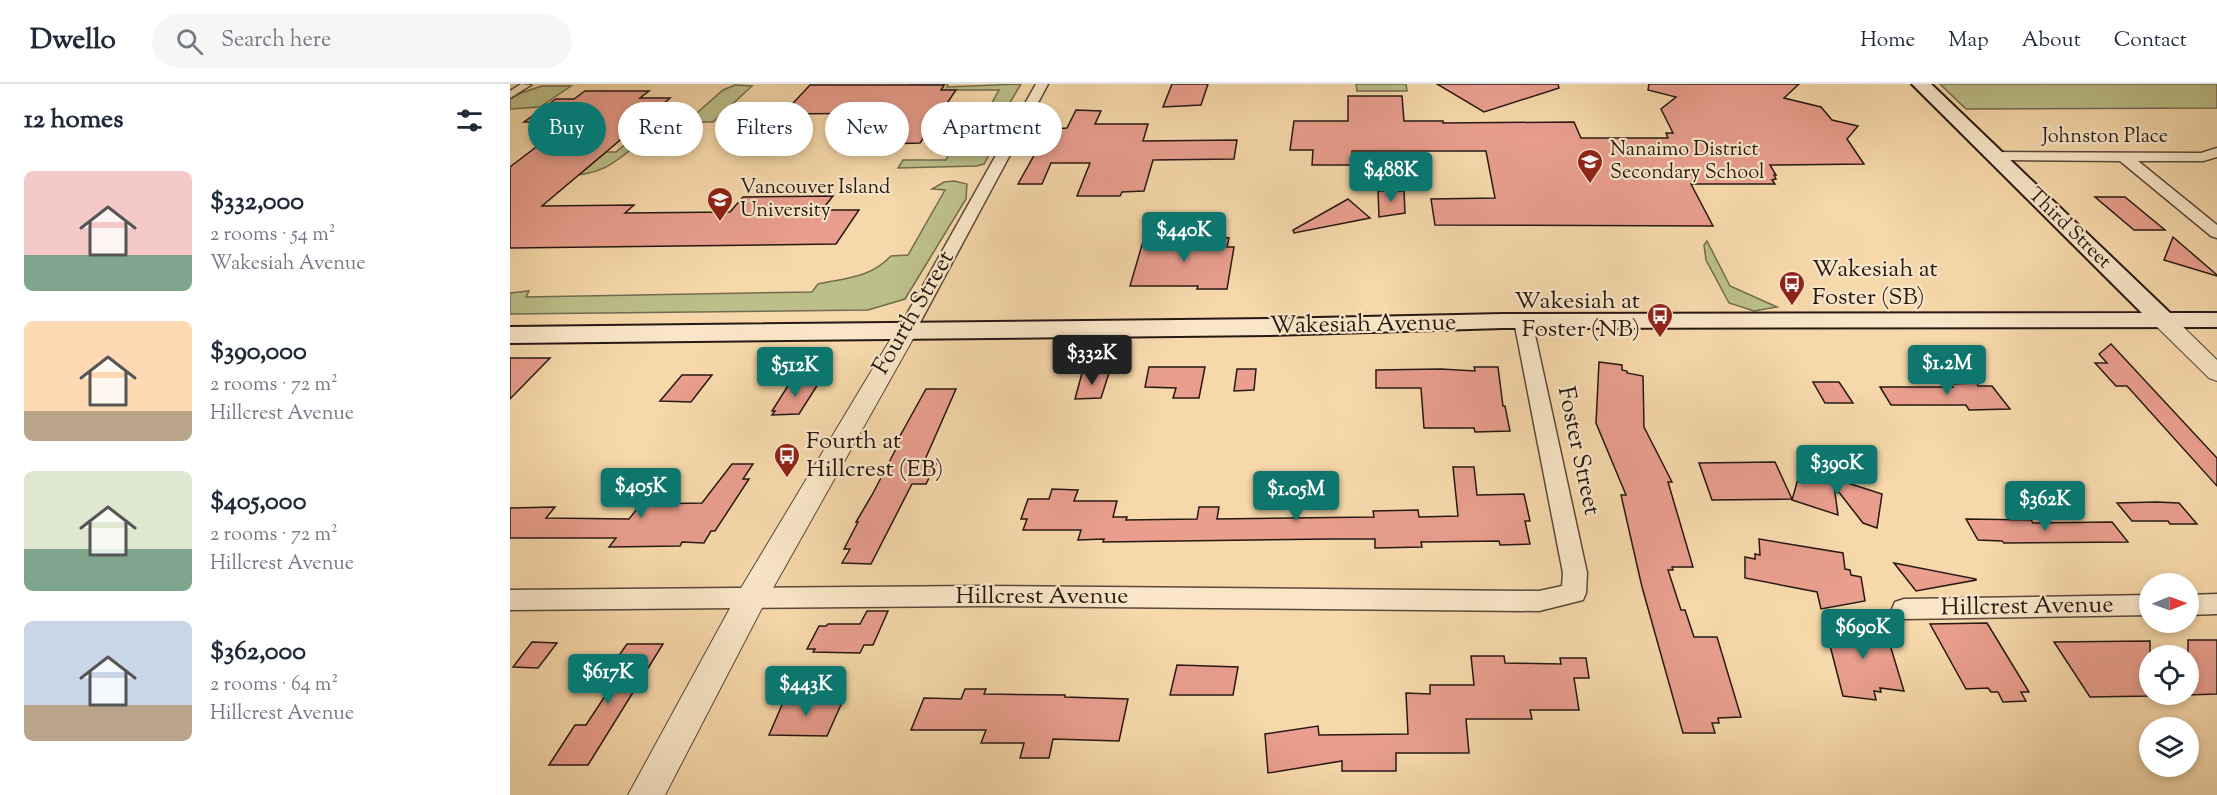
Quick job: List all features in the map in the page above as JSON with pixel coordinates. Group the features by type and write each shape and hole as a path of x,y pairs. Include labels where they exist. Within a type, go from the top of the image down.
{"main road":[{"name":"Third Street","path":"1921,84 2162,320"},
{"name":"Wakesiah Avenue","path":"510,335 1282,327 1523,321 2217,320"}],"street":[{"name":"Fourth Street","path":"646,795 752,597 907,330 1042,84"},
{"path":"510,95 526,85"},
{"name":"Johnston Place","path":"1993,156 2203,156 2217,152"},
{"path":"2124,157 2217,233"},
{"name":"Third Street","path":"2162,320 2217,373"},
{"name":"Foster Street","path":"1523,321 1575,573 1574,593"},
{"name":"Hillcrest Avenue","path":"510,600 993,597 1539,601 1574,593"},
{"path":"2199,605 2217,604"},
{"name":"Hillcrest Avenue","path":"1904,609 2139,605"}],"green space":[{"path":"909,84 948,84 947,87 1021,84 1010,102 992,102 999,90 941,90 944,85 909,107 909,102 895,102"},
{"path":"1356,84 1406,84 1407,91 1357,91"},
{"path":"1940,84 2217,84 2217,108 1966,109"},
{"path":"735,85 752,86 735,102 715,102 715,120 703,122 703,108 723,90"},
{"path":"542,86 571,86 547,102 528,102 528,108 510,109 510,99"},
{"path":"618,150 618,156 623,156 595,172 573,176 560,176 580,174 601,156 606,156 606,152"},
{"path":"948,156 988,156 984,164 977,166 898,168 903,160 946,160"},
{"path":"954,181 967,184 966,199 905,299 868,310 510,314 510,293 529,291 526,297 812,292 818,284 857,276 875,269 891,256 908,255 945,190 932,189 944,182"},
{"path":"1707,241 1730,286 1777,307 1754,311 1729,303 1706,260 1704,245"}],"building":[{"path":"1172,84 1208,84 1201,105 1163,107"},
{"path":"1437,84 1558,84 1559,88 1484,112"},
{"path":"1649,84 1799,84 1784,98 1821,107 1832,120 1858,126 1847,139 1864,164 1770,165 1776,175 1774,175 1776,179 1772,180 1775,184 1691,184 1713,226 1435,225 1431,199 1495,198 1486,151 1352,151 1352,165 1312,165 1313,150 1290,150 1294,121 1348,121 1348,96 1402,96 1404,121 1574,122 1581,138 1668,138 1666,133 1673,133 1661,109 1676,97 1648,90"},
{"path":"810,85 944,85 941,90 956,90 948,102 921,102 920,143 909,143 909,102 825,102 825,114 813,114 813,102 794,102"},
{"path":"585,91 649,91 640,98 670,98 665,102 618,102 618,142 606,152 606,102 552,102 556,99 574,99"},
{"path":"1076,110 1101,111 1095,124 1148,124 1143,141 1237,140 1234,159 1153,160 1144,191 1122,192 1120,196 1077,196 1090,163 1051,163 1042,184 1018,184 1034,156 1062,156 1062,128 1067,128"},
{"path":"528,153 528,156 601,156 542,206 634,205 625,213 730,212 743,197 833,196 822,210 859,210 836,244 510,248 510,167"},
{"path":"1378,191 1404,191 1405,213 1379,217"},
{"path":"2095,197 2125,197 2165,230 2134,230"},
{"path":"1348,199 1370,218 1294,233 1293,230"},
{"path":"2173,237 2217,275 2217,276 2164,260"},
{"path":"1144,238 1229,238 1227,247 1234,247 1227,289 1197,289 1198,286 1130,286"},
{"path":"2111,344 2217,458 2217,486 2127,386 2116,386 2095,363 2107,363 2099,354"},
{"path":"510,358 550,358 510,399"},
{"path":"1599,362 1622,365 1622,370 1627,373 1643,376 1644,427 1672,482 1668,482 1693,567 1672,567 1673,570 1668,570 1681,610 1685,610 1694,637 1717,637 1741,717 1718,718 1719,723 1712,723 1715,733 1683,733 1642,587 1621,495 1626,495 1596,423"},
{"path":"1149,367 1205,367 1199,398 1173,398 1176,388 1145,387"},
{"path":"1474,367 1498,367 1503,406 1505,406 1510,431 1475,432 1474,428 1424,428 1421,388 1376,388 1376,370 1475,371"},
{"path":"1237,369 1256,369 1254,390 1234,391"},
{"path":"1082,373 1109,373 1101,398 1075,399"},
{"path":"682,375 712,375 691,402 660,401"},
{"path":"791,381 820,381 799,414 772,415 775,411 772,411"},
{"path":"1813,382 1839,382 1853,403 1825,403"},
{"path":"1977,383 1978,386 1992,386 2010,409 1969,410 1966,405 1891,405 1880,387 1953,387 1951,384"},
{"path":"926,389 956,389 924,462 937,462 926,484 912,484 871,564 842,563 850,549 844,549 858,522 856,522"},
{"path":"1775,462 1792,499 1712,500 1699,463"},
{"path":"732,464 753,464 743,479 749,479 715,531 711,531 704,543 682,542 680,546 609,547 616,538 510,538 510,508 555,507 546,518 629,519 641,504 702,503"},
{"path":"1453,467 1474,467 1477,495 1524,494 1530,521 1525,521 1530,544 1500,545 1499,541 1421,542 1422,547 1375,548 1375,539 1103,542 1104,539 1078,540 1081,530 1023,530 1027,519 1021,519 1028,499 1049,499 1052,489 1078,490 1074,501 1117,501 1113,517 1127,517 1126,520 1197,519 1199,507 1219,507 1217,519 1374,517 1373,511 1418,510 1419,517 1458,516"},
{"path":"1801,468 1882,494 1877,528 1863,523 1834,486 1838,515 1792,500"},
{"path":"2117,503 2179,503 2197,524 2132,521"},
{"path":"1966,519 2031,520 2033,523 2112,522 2128,542 2004,543 1978,540"},
{"path":"1759,539 1843,553 1845,569 1850,570 1851,575 1861,577 1865,601 1821,609 1817,592 1745,578 1745,557 1755,559 1755,554 1760,555"},
{"path":"1894,563 1976,579 1976,580 1916,591"},
{"path":"867,611 888,611 873,645 864,645 860,653 813,652 815,649 807,649 819,626 860,624"},
{"path":"1987,623 2029,692 2021,692 2026,701 2003,702 1998,692 1991,692 1988,688 1966,689 1930,624"},
{"path":"1884,625 1904,691 1880,688 1881,692 1874,691 1876,700 1843,696 1825,626"},
{"path":"2188,640 2217,640 2217,694 2199,695 2199,645 2188,645"},
{"path":"2150,641 2150,645 2139,645 2139,696 2090,697 2054,642"},
{"path":"532,642 557,643 538,668 513,667"},
{"path":"627,644 663,644 588,765 549,765 575,725 586,725 615,681 601,681"},
{"path":"1471,656 1504,656 1505,663 1561,664 1560,658 1586,658 1589,678 1574,678 1579,710 1530,710 1532,719 1466,719 1469,753 1396,753 1396,771 1342,771 1342,761 1268,773 1265,734 1318,726 1319,735 1408,734 1406,693 1430,694 1430,685 1474,685"},
{"path":"1177,665 1238,667 1233,695 1170,695"},
{"path":"965,689 986,689 984,694 1065,695 1065,697 1128,699 1119,741 1053,739 1049,758 1020,758 1024,743 981,743 986,730 911,730 924,698 961,699"},
{"path":"785,698 844,698 827,736 769,735"}],"place":[{"name":"Nanaimo District Secondary School","path":"1590,185"},
{"name":"Vancouver Island University","path":"720,223"},
{"name":"Wakesiah at Foster (SB)","path":"1792,307"},
{"name":"Wakesiah at Foster (NB)","path":"1660,339"},
{"name":"Fourth at Hillcrest (EB)","path":"787,479"}]}
